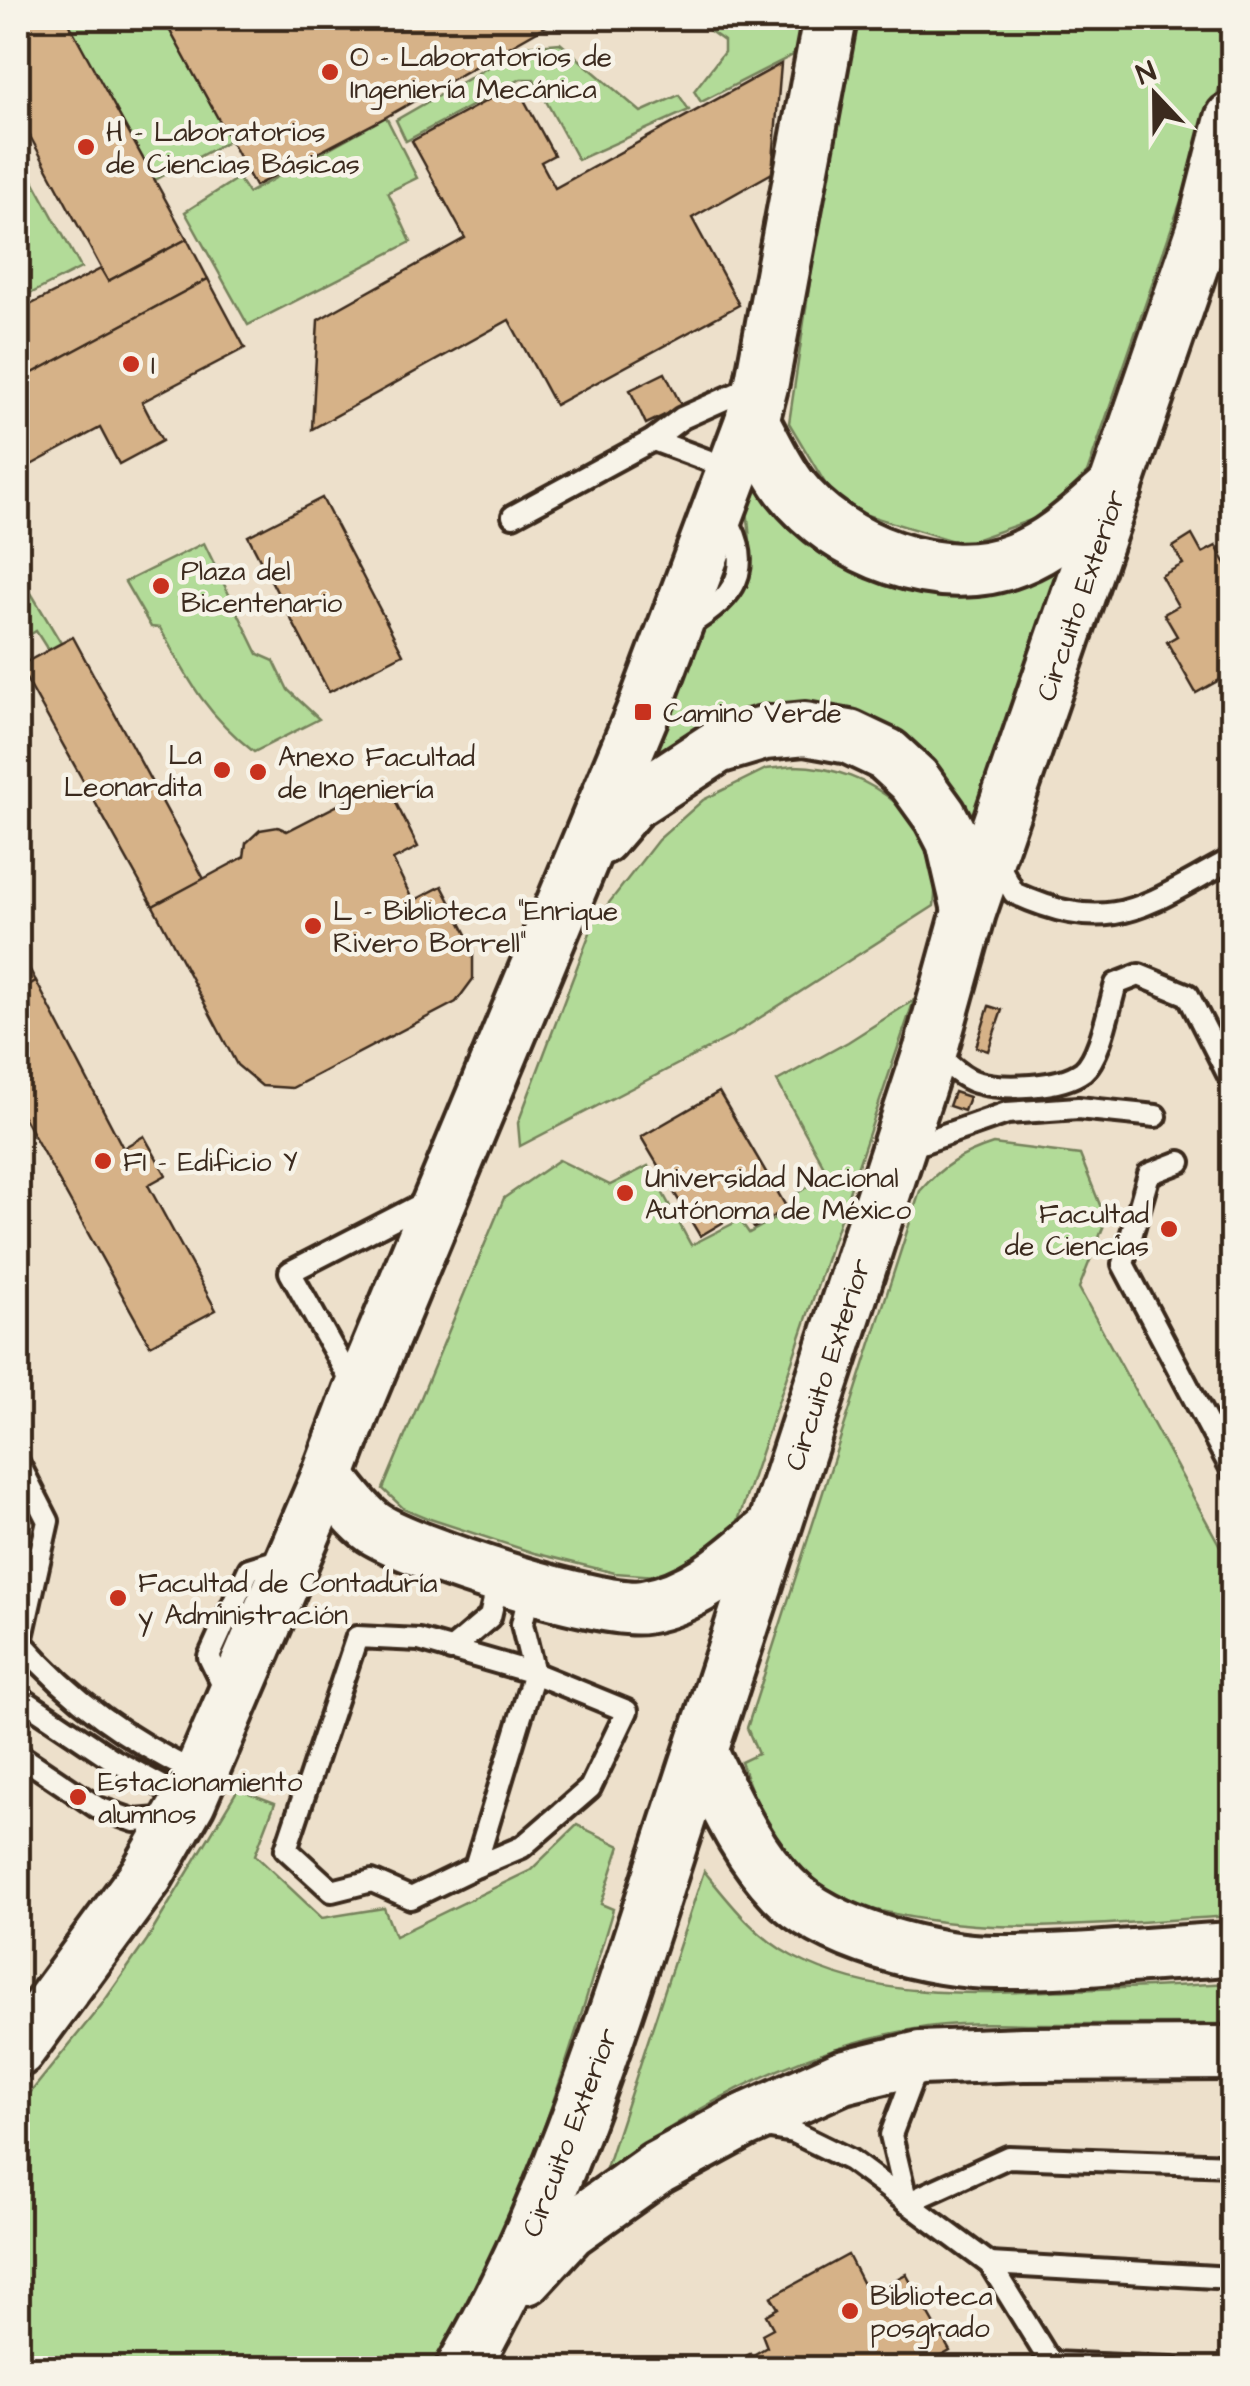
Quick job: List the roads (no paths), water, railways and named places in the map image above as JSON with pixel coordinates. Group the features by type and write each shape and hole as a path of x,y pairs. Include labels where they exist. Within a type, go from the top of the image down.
{"street":[{"path":"18,2050 146,1876 188,1798 328,1476 672,635 757,402 830,18"},
{"name":"Circuito Exterior","path":"464,2368 498,2308 557,2177 628,1974 931,1049 990,848 1203,232 1232,119"},
{"path":"757,402 790,487 826,524 870,549 927,566 969,570 1015,561 1054,541 1118,484"},
{"path":"581,861 630,804 718,748 764,733 805,728 868,744 888,755 914,780 953,841 969,912"},
{"path":"328,1476 373,1527 423,1552 607,1606 640,1608 678,1598 717,1576 773,1529"},
{"path":"701,1752 742,1837 784,1891 825,1921 902,1949 994,1962 1232,1949"},
{"path":"498,2308 570,2230 657,2168 742,2122 842,2077 920,2058 1232,2053"}],"lane":[{"path":"513,516 653,440 682,418 757,402"},
{"path":"653,440 726,488"},
{"path":"990,848 1014,893 1061,910 1111,916 1136,910 1196,882 1232,859"},
{"path":"931,1049 974,1082 1005,1087 1050,1084 1084,1070 1098,1045 1116,984 1139,975 1188,996 1232,1082"},
{"path":"897,1151 1007,1113 1078,1108 1156,1116"},
{"path":"1180,1162 1150,1174 1124,1264 1232,1470"},
{"path":"359,1395 290,1272 443,1193"},
{"path":"18,1462 48,1521 21,1642 68,1693 157,1754 188,1798"},
{"path":"451,1650 490,1617 515,1580"},
{"path":"475,1867 534,1673 515,1580"},
{"path":"358,1636 419,1640 451,1650 534,1673 628,1711 590,1788 522,1847 411,1898 372,1881 332,1892 286,1849 358,1636"},
{"path":"18,1696 112,1759 188,1798"},
{"path":"18,1754 98,1808 135,1821 188,1798"},
{"path":"907,2202 892,2135 920,2058"},
{"path":"742,2122 792,2132 850,2160 990,2264 1052,2366 1171,2368"},
{"path":"907,2202 1008,2158 1232,2164"},
{"path":"990,2264 1232,2278"}],"place":[{"name":"O - Laboratorios de Ingeniería Mecánica","path":"330,72"},
{"name":"H - Laboratorios de Ciencias Básicas","path":"86,147"},
{"name":"I","path":"131,364"},
{"name":"Plaza del Bicentenario","path":"161,586"},
{"name":"Camino Verde","path":"643,712"},
{"name":"La Leonardita","path":"222,770"},
{"name":"Anexo Facultad de Ingeniería","path":"258,772"},
{"name":"L - Biblioteca \"Enrique Rivero Borrell\"","path":"313,926"},
{"name":"FI - Edificio Y","path":"103,1161"},
{"name":"Universidad Nacional Autónoma de México","path":"625,1193"},
{"name":"Facultad de Ciencias","path":"1169,1229"},
{"name":"Facultad de Contaduría y Administración","path":"118,1598"},
{"name":"Estacionamiento alumnos","path":"78,1797"},
{"name":"Biblioteca posgrado","path":"850,2311"}]}
